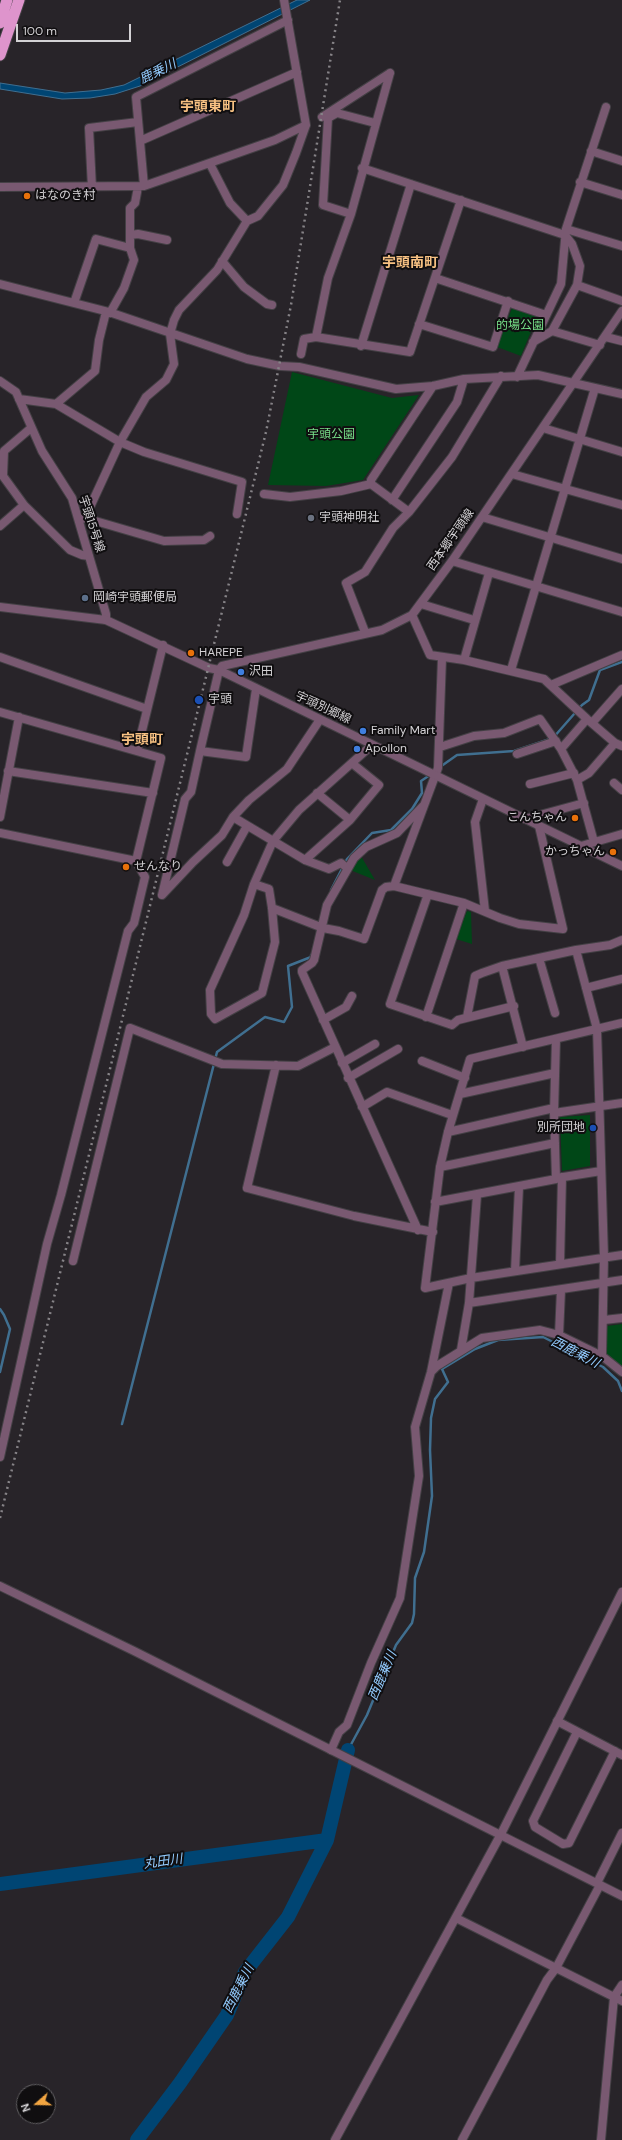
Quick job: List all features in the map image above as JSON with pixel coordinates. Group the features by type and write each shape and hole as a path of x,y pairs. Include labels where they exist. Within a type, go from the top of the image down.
{"highway":[{"path":"0,23 8,0"},
{"path":"0,55 19,0"}],"street":[{"path":"210,536 204,540 164,541 82,519 120,442 146,397 166,380 174,364 170,334 179,310 217,270 246,221 258,216 283,184 306,125 284,1"},
{"path":"56,404 95,371 99,340 108,312 124,288 134,260 130,248 130,208 135,203 141,186 140,140 136,97 288,20"},
{"path":"140,140 297,72"},
{"path":"316,337 328,278 351,214 362,168 390,73 322,117"},
{"path":"517,377 561,284 566,232 580,182 606,107"},
{"path":"351,214 323,205 328,118 337,113 375,123"},
{"path":"92,188 90,128 138,122"},
{"path":"0,187 92,188 141,186 210,164 276,140 306,125"},
{"path":"591,151 622,161"},
{"path":"210,164 230,203 246,221"},
{"path":"362,168 566,232 622,246"},
{"path":"580,182 622,195"},
{"path":"361,346 411,184"},
{"path":"301,354 304,339 316,337 361,346 410,352 461,200"},
{"path":"533,342 552,331 577,285 580,266 566,232"},
{"path":"130,235 138,234 167,240"},
{"path":"74,303 96,239 130,248"},
{"path":"222,261 244,287 267,304 272,305"},
{"path":"435,278 508,301 546,315"},
{"path":"0,284 108,312 247,359 276,365 299,367 396,389 433,386 464,379 538,375 622,394"},
{"path":"577,285 622,301"},
{"path":"419,324 493,347 508,301"},
{"name":"西本郷宇頭線","path":"218,670 222,666 365,632 382,630 412,615 452,561 543,428 572,382 606,337 622,311"},
{"path":"552,331 600,345"},
{"path":"606,337 622,341"},
{"path":"365,632 346,583 365,572 393,528 409,512 452,457 501,376"},
{"path":"392,500 457,402 464,379"},
{"path":"0,381 17,395 56,404 120,442 144,452 242,482 237,514"},
{"path":"371,484 371,480 433,386"},
{"path":"511,670 578,439 595,388"},
{"name":"宇頭15号線","path":"17,395 42,451 72,498 82,519 89,556 106,614 106,620"},
{"path":"31,428 4,451 2,476 24,505 70,550 89,556"},
{"path":"543,428 622,452"},
{"path":"512,474 622,505"},
{"path":"371,484 409,512"},
{"path":"264,494 290,497 341,491 371,484"},
{"path":"0,526 24,505"},
{"path":"482,517 622,559"},
{"path":"452,561 622,612"},
{"path":"464,660 474,620 489,573"},
{"path":"421,604 474,620"},
{"path":"0,607 106,620 163,645 138,751"},
{"path":"412,615 430,655 442,658 464,660 544,679 618,745 589,773 530,784"},
{"name":"宇頭別郷線","path":"163,645 209,668 218,670 539,826"},
{"path":"551,685 622,655"},
{"path":"0,656 147,709"},
{"path":"394,886 438,768 440,747 442,658"},
{"path":"218,670 191,792 185,799 162,895 193,862 222,835 233,817 249,800 287,769 319,720"},
{"path":"200,751 246,757 256,689"},
{"path":"562,749 621,691"},
{"path":"0,712 161,758 136,861 145,877 134,923 128,931 63,1190 47,1244 0,1457"},
{"path":"0,817 19,718"},
{"path":"440,747 474,736 504,733 540,719 562,749 576,776 594,842"},
{"path":"518,754 556,741"},
{"path":"254,884 269,889 275,942 262,993 215,1019 211,1014 210,990 244,915 254,884 273,841 299,810 317,793 353,764 372,745"},
{"path":"305,860 350,820 379,785 353,764"},
{"path":"8,771 152,793"},
{"path":"614,783 622,790"},
{"path":"317,793 350,820"},
{"path":"483,799 474,822 485,911"},
{"path":"525,819 584,803"},
{"path":"233,817 305,860 329,869 344,865 366,847 398,833 423,806"},
{"path":"227,862 247,826"},
{"path":"272,908 323,928 340,931 364,939 382,890 394,886 464,903 500,918 529,926 563,929 539,826"},
{"path":"539,826 622,866"},
{"path":"0,833 136,861"},
{"path":"581,846 622,834"},
{"path":"344,865 327,905 323,928 314,960 302,970 302,972 348,1078 418,1230"},
{"path":"428,894 390,1004 452,1025 458,1020 467,1017 514,1006"},
{"path":"426,1017 464,903"},
{"path":"467,1017 474,976 502,966 576,950 610,945 622,940"},
{"path":"576,950 597,1029 604,1257 604,1320 602,1356"},
{"path":"539,958 555,1013"},
{"path":"502,966 514,1006 523,1047"},
{"path":"586,988 622,980"},
{"path":"323,1020 346,1007 352,996"},
{"path":"622,1023 470,1059 452,1115 440,1167 425,1288 471,1278 622,1254"},
{"path":"73,1261 130,1028 222,1064 298,1066 335,1047"},
{"path":"556,1039 554,1111 555,1143 559,1178 560,1264"},
{"path":"342,1063 375,1044"},
{"path":"348,1078 398,1049"},
{"path":"422,1061 465,1078"},
{"path":"276,1065 247,1188 354,1216 433,1232"},
{"path":"460,1094 555,1073"},
{"path":"362,1107 387,1092 452,1115"},
{"path":"448,1132 554,1111 599,1107 622,1103"},
{"path":"440,1167 555,1143"},
{"path":"435,1202 601,1171"},
{"path":"515,1271 519,1187"},
{"path":"461,1350 469,1304 477,1195"},
{"path":"469,1304 622,1280"},
{"path":"332,1751 339,1732 348,1725 371,1664 400,1598 419,1476 415,1427 431,1372 449,1283"},
{"path":"559,1335 560,1290"},
{"path":"604,1320 622,1318"},
{"path":"431,1372 437,1366 482,1338 540,1330 559,1335 602,1356 622,1372"},
{"path":"0,1586 356,1764 501,1834 622,1896"},
{"path":"335,2140 501,1834 622,1592"},
{"path":"557,1721 618,1753 569,1843 563,1844 535,1827 533,1821 577,1732"},
{"path":"462,2140 546,1980 556,1968 599,1884 622,1833"},
{"path":"456,1918 618,1999"},
{"path":"600,2140 618,1999 622,1985"}],"green space":[{"name":"的場公園","path":"512,308 537,317 521,356 497,347"},
{"name":"宇頭公園","path":"292,372 392,398 419,395 363,480 326,486 268,485"},
{"path":"361,856 375,880 350,870"},
{"path":"467,911 471,912 472,944 456,939"},
{"path":"590,1115 590,1166 562,1171 560,1117"},
{"path":"622,1324 622,1368 605,1357 607,1326"}],"water":[{"name":"鹿乗川","path":"297,0 310,0 140,86 115,94 90,98 62,99 0,89 0,83 65,93 101,90 124,85"}],"waterway":[{"path":"440,767 457,755 514,751 553,738 582,705 589,700 600,670 622,662"},
{"path":"331,890 347,859 372,833 391,830 412,809 422,793 421,781 430,775"},
{"path":"122,1424 217,1052 265,1017 284,1022 292,1007 288,966 311,957 311,955"},
{"path":"0,1309 10,1329 0,1372"},
{"name":"西鹿乗川","path":"348,1750 367,1715 396,1645 412,1623 414,1614 415,1578 424,1552 432,1496 430,1450 431,1418 435,1399 448,1382 442,1369 475,1349 498,1340 543,1337 603,1367 618,1381 622,1391"},
{"name":"西鹿乗川","path":"137,2140 180,2083 227,2015 245,1972 288,1917 327,1840 348,1750"},
{"name":"丸田川","path":"0,1884 327,1840"}],"railway":[{"path":"0,1518 266,432 291,305 340,0"}],"place":[{"name":"はなのき村","path":"27,196"},
{"name":"宇頭神明社","path":"311,518"},
{"name":"岡崎宇頭郵便局","path":"85,598"},
{"name":"HAREPE","path":"191,653"},
{"name":"沢田","path":"241,672"},
{"name":"宇頭","path":"199,700"},
{"name":"Family Mart","path":"363,731"},
{"name":"Apollon","path":"357,749"},
{"name":"こんちゃん","path":"575,818"},
{"name":"かっちゃん","path":"613,852"},
{"name":"せんなり","path":"126,867"},
{"name":"別所団地","path":"593,1128"}],"district":[{"name":"宇頭東町","path":"208,107"},
{"name":"宇頭南町","path":"410,263"},
{"name":"宇頭町","path":"142,740"}]}
